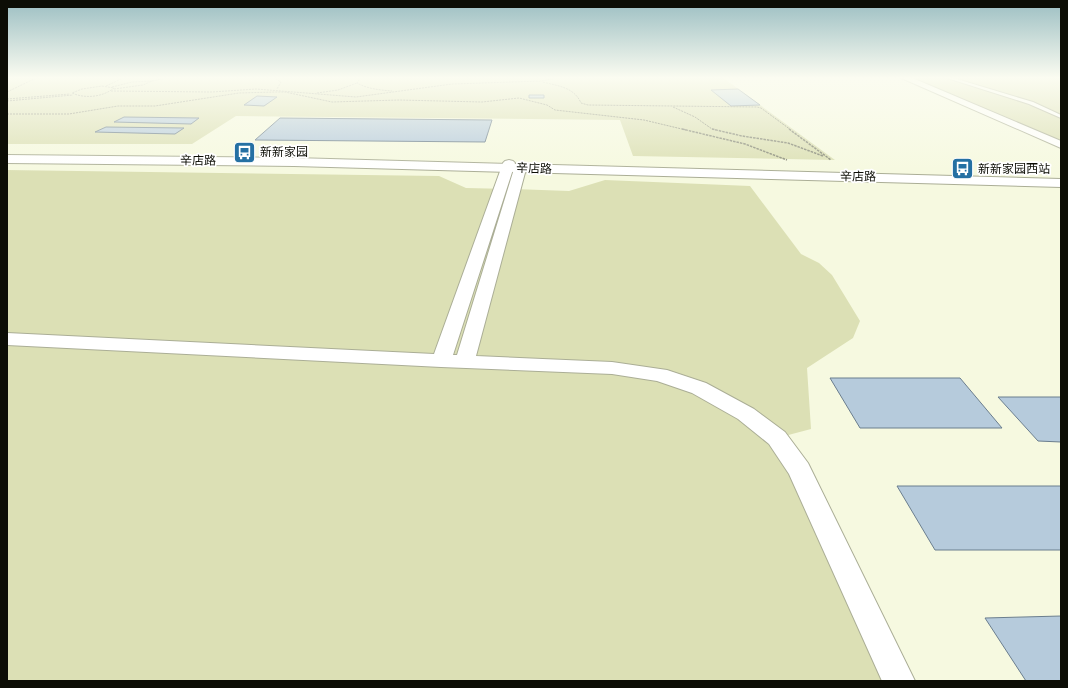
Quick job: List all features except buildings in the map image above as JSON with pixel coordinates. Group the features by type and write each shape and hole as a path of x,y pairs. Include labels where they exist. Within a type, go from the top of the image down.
{"main road":[{"name":"辛店路","path":"7,154 298,157 514,166 1061,183"},
{"name":"辛店路","path":"7,159 805,170 1061,176"}],"street":[{"path":"978,109 1061,145"},
{"path":"441,361 514,166"},
{"path":"465,362 514,166"},
{"path":"7,338 441,361 612,368 660,375 699,388 746,414 777,438 799,470 899,681"}],"lane":[{"path":"1044,109 1061,117"}],"path":[{"path":"7,114 69,114 99,109"},
{"path":"554,109 644,120 691,130 745,144 774,154 805,170"},
{"path":"677,109 695,117 712,129 742,136 788,143 807,149 852,171"},
{"path":"762,109 830,160"}],"green space":[{"path":"7,109 766,109 835,160 633,156 620,120 236,116 192,144 7,144"},
{"path":"982,109 1061,109 1061,143"},
{"path":"7,170 439,176 466,188 569,191 605,180 750,186 801,254 819,263 832,275 860,321 853,338 807,368 811,429 777,438 899,681 7,681"}],"place":[{"name":"新新家园","path":"244,152"},
{"name":"新新家园西站","path":"963,169"}]}
